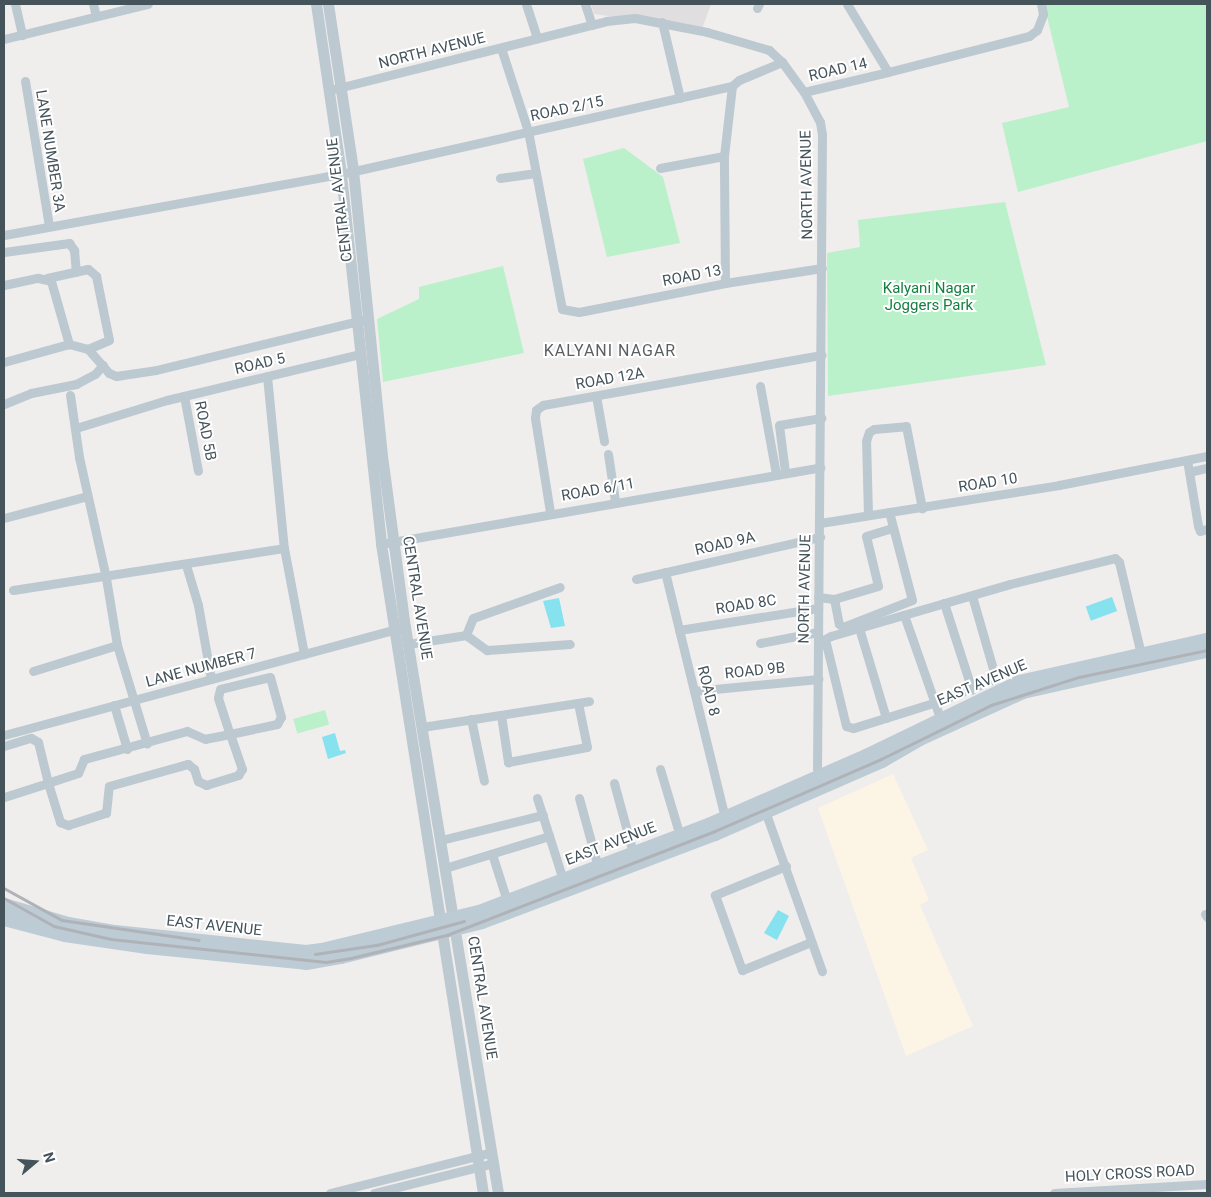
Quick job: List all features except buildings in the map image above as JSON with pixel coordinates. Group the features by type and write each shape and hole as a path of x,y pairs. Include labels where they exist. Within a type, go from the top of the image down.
{"main road":[{"name":"EAST AVENUE","path":"4,919 98,940 306,963 449,925 715,834 766,811 942,723 1019,682 1207,640"},
{"name":"EAST AVENUE","path":"942,723 1045,685 1207,652"},
{"name":"EAST AVENUE","path":"4,905 83,927 306,952 449,925 507,901 822,782"}],"street":[{"path":"15,4 22,34"},
{"path":"93,4 96,16"},
{"path":"4,39 148,4"},
{"name":"CENTRAL AVENUE","path":"316,4 353,170 387,543"},
{"name":"CENTRAL AVENUE","path":"328,4 341,174 360,354 387,543 449,925 498,1193"},
{"path":"526,4 537,38"},
{"path":"585,4 592,24"},
{"name":"ROAD 14","path":"804,92 888,72 848,4"},
{"path":"888,72 1029,36 1037,30 1043,14 1041,4"},
{"name":"NORTH AVENUE","path":"335,89 592,24 635,18 662,22 750,43 769,50 782,62 804,92 820,122 822,134 822,355 817,768 822,782"},
{"path":"662,22 680,98"},
{"path":"500,178 536,173 528,131 501,48"},
{"name":"ROAD 2/15","path":"4,235 341,174 732,86 738,80 782,62"},
{"name":"LANE NUMBER 3A","path":"24,81 48,226"},
{"path":"725,283 724,156 732,86"},
{"path":"660,168 724,156"},
{"name":"ROAD 13","path":"536,173 562,309 568,313 725,283 822,268"},
{"path":"4,252 69,243 74,250 76,272"},
{"path":"4,285 88,269 96,276 109,340 88,349"},
{"path":"47,278 56,291 69,344"},
{"path":"4,362 69,344 88,349 116,376 156,370 368,319"},
{"name":"ROAD 5","path":"76,428 166,400 360,354"},
{"name":"ROAD 12A","path":"550,512 535,418 536,410 543,406 822,355"},
{"path":"4,404 31,393 76,384 95,374 103,365"},
{"path":"267,376 272,450 284,548 304,654"},
{"path":"760,386 781,473"},
{"path":"70,395 87,496 106,578 117,645 132,700 147,744"},
{"name":"ROAD 5B","path":"184,396 198,471"},
{"path":"596,396 604,441"},
{"path":"781,473 779,425 821,418"},
{"path":"868,515 866,440 869,432 874,429 906,426 922,508"},
{"path":"608,454 615,501"},
{"name":"ROAD 10","path":"820,523 922,508 1161,466 1207,456"},
{"path":"1187,460 1198,526 1200,531 1207,529"},
{"name":"ROAD 6/11","path":"387,543 550,512 820,467"},
{"path":"1189,472 1207,468"},
{"path":"4,518 87,496"},
{"path":"834,599 839,624 843,627 912,600 889,512"},
{"path":"818,597 834,599 878,586 866,536 893,528"},
{"name":"ROAD 9A","path":"636,579 820,537"},
{"path":"13,590 106,578 284,548"},
{"path":"972,596 996,679 972,690 853,728 844,721 825,639 972,596 1115,558 1119,562 1141,654"},
{"path":"186,564 199,613 211,679"},
{"name":"ROAD 8","path":"665,572 725,818"},
{"path":"466,635 474,618 560,587"},
{"path":"944,604 972,690"},
{"name":"ROAD 8C","path":"679,630 818,608"},
{"path":"904,615 933,703 942,723"},
{"name":"CENTRAL AVENUE","path":"400,628 408,644 441,840 449,925 483,1193"},
{"name":"LANE NUMBER 7","path":"4,736 400,628"},
{"path":"859,628 886,718"},
{"path":"760,643 818,632"},
{"path":"408,644 466,635 487,650 570,644"},
{"path":"32,671 117,645"},
{"path":"4,746 34,739 48,783 60,822 68,825 106,813 109,786 188,764 194,769 198,781 206,785 238,775 242,769 230,734 218,698 220,689 270,677 280,721 230,734 205,740 187,731 147,744 84,759 78,773 48,783 4,797"},
{"name":"ROAD 9B","path":"694,691 818,679"},
{"path":"422,727 589,701"},
{"path":"501,715 508,762 587,747 578,703"},
{"path":"114,705 127,749"},
{"path":"471,719 484,781"},
{"path":"660,769 680,836"},
{"path":"614,783 633,854"},
{"path":"537,798 563,880"},
{"path":"579,798 598,867"},
{"path":"766,811 822,971"},
{"path":"441,840 542,816"},
{"path":"445,868 549,836"},
{"path":"492,854 507,901"},
{"path":"786,866 715,895 742,970 812,942"},
{"path":"330,1193 366,1189 492,1158"},
{"path":"374,1193 478,1161"},
{"name":"HOLY CROSS ROAD","path":"1054,1193 1207,1184"}],"shaded area":[{"path":"591,4 711,4 702,29 594,14"},
{"path":"893,774 928,850 911,858 929,900 920,905 973,1026 906,1056 818,808"}],"green space":[{"path":"1044,4 1207,4 1207,141 1018,192 1002,123 1069,107"},
{"path":"624,148 663,177 680,243 607,257 583,159"},
{"name":"Kalyani Nagar Joggers Park","path":"1005,202 1046,365 828,396 827,253 860,247 858,220"},
{"path":"503,266 524,353 383,382 377,319 419,299 419,287"},
{"path":"325,710 329,724 297,734 293,719"}],"water":[{"path":"1112,597 1117,611 1091,621 1086,607"},
{"path":"559,598 565,626 551,628 543,601"},
{"path":"335,733 340,751 345,750 346,753 328,759 322,737"},
{"path":"778,910 789,916 777,940 764,933"}],"railway":[{"path":"4,898 54,926 111,939 326,962 351,958 447,935 715,831 881,759 991,705 1079,677 1207,650"},
{"path":"4,888 62,920 199,940"},
{"path":"315,954 377,945 464,921"}],"district":[{"name":"KALYANI NAGAR","path":"610,351"}]}
